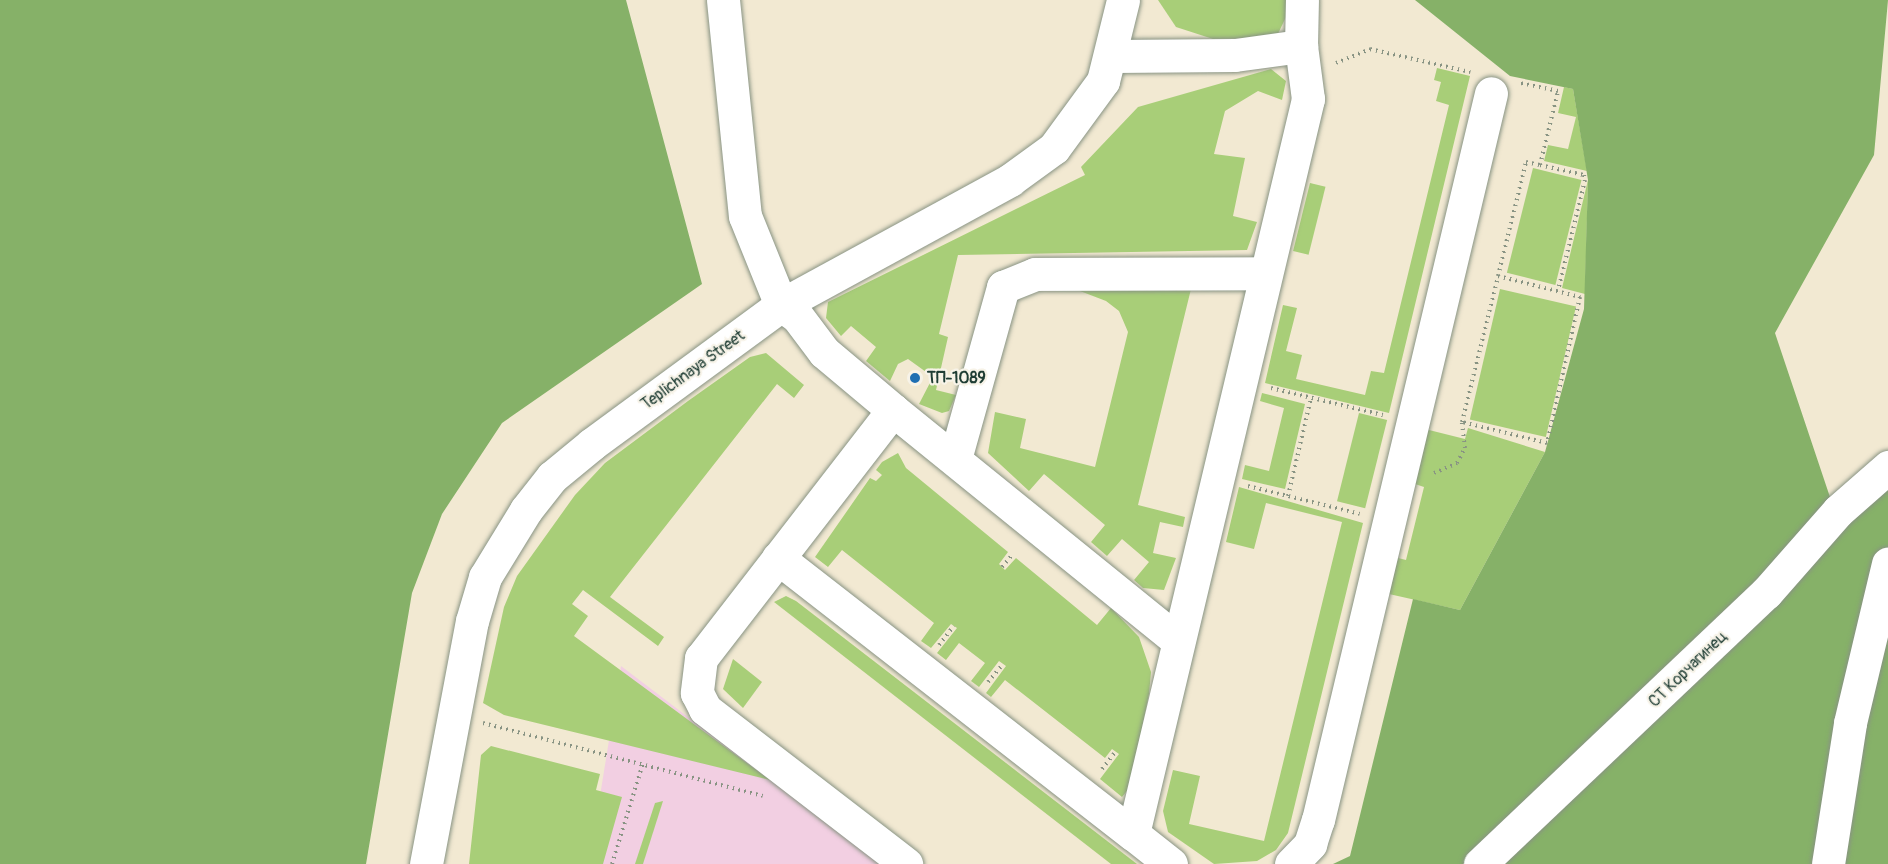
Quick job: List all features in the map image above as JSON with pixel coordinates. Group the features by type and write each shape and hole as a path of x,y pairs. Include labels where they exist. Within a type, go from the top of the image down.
{"street":[{"path":"723,0 745,216 782,305 825,352 893,410 1176,639"},
{"name":"Teplichnaya Street","path":"426,864 472,621 500,546 552,477 782,305 1010,180 1054,148 1103,81 1113,56 1123,0"},
{"path":"1133,834 1176,639 1308,99 1301,46 1302,0"},
{"path":"1113,56 1235,55 1301,46"},
{"path":"1291,864 1310,844 1318,820 1483,83"},
{"path":"955,459 995,302 1011,282 1035,274 1266,273"},
{"path":"893,410 701,658 697,693 705,709 906,864"},
{"name":"СТ Корчагинец","path":"1480,864 1766,593 1838,511 1888,467"},
{"path":"778,558 1171,864"},
{"path":"1828,864 1850,723 1888,563"}],"path":[{"path":"1329,66 1370,49 1483,83"},
{"path":"1524,83 1558,92 1540,165"},
{"path":"1422,474 1447,471 1457,463 1465,448 1462,422 1526,162 1584,175 1585,180 1558,291"},
{"path":"1462,422 1547,443 1580,309 1580,297 1498,276"},
{"path":"1264,387 1390,416"},
{"path":"1288,496 1311,398"},
{"path":"1238,484 1366,515"},
{"path":"1002,567 1012,555"},
{"path":"477,721 643,763 775,802"},
{"path":"612,864 643,763"}],"shaded area":[{"path":"621,666 881,864 589,864"}],"green space":[{"path":"0,0 626,0 702,284 502,423 442,514 412,593 366,864 0,864"},
{"path":"1158,0 1294,0 1276,38 1213,39 1176,27"},
{"path":"1415,0 1888,0 1874,155 1775,333 1836,515 1888,478 1888,864 1333,864 1350,856 1413,599 1460,610 1545,452 1584,309 1588,180 1573,89 1510,76"},
{"path":"1437,68 1470,76 1389,413 1265,383 1283,305 1297,308 1286,351 1302,355 1296,379 1365,395 1371,371 1384,373 1449,105 1436,101 1441,82 1434,80"},
{"path":"1271,69 1286,81 1282,100 1258,91 1225,111 1214,154 1245,158 1233,216 1257,222 1247,250 958,255 939,334 948,337 936,390 956,395 949,411 942,413 919,404 933,377 908,359 898,364 890,381 866,361 876,347 851,326 841,336 826,318 828,302 1085,175 1081,167 1138,107"},
{"path":"1564,87 1573,89 1587,171 1544,161 1548,145 1568,149 1576,117 1558,113"},
{"path":"1533,168 1582,180 1555,285 1507,273"},
{"path":"1588,180 1585,294 1562,288"},
{"path":"1310,183 1326,187 1309,255 1293,251"},
{"path":"1067,286 1191,289 1138,505 1185,517 1183,527 1160,522 1153,553 1176,558 1164,590 1143,588 1134,580 1149,562 1122,539 1107,556 1091,542 1105,525 1044,474 1029,491 988,453 995,412 1026,419 1020,448 1095,467 1128,332 1119,311 1106,301"},
{"path":"1500,289 1576,307 1546,437 1470,420"},
{"path":"766,353 804,385 794,398 777,384 610,597 664,637 658,646 583,590 572,604 588,616 574,636 770,780 504,715 483,703 504,607 517,576 575,495 605,463 688,401 750,357"},
{"path":"1262,393 1305,404 1285,489 1242,479 1245,465 1269,471 1284,408 1260,401"},
{"path":"1359,413 1387,420 1365,508 1337,501"},
{"path":"1468,428 1545,452 1460,610 1389,594 1398,558 1406,560 1424,487 1412,483 1425,429 1465,439"},
{"path":"898,453 906,468 1008,552 999,564 1005,570 1016,558 1097,625 1111,608 1139,637 1151,672 1149,694 1130,787 1122,797 1100,779 1119,754 1112,749 1105,758 1005,680 991,697 986,693 1006,666 999,661 979,687 971,681 985,663 959,643 946,660 937,653 957,628 951,624 931,648 921,641 934,623 842,550 828,567 815,557 870,478 876,481 882,475 876,470 882,462"},
{"path":"1239,487 1363,523 1288,833 1276,850 1257,861 1214,864 1168,832 1163,811 1173,770 1200,776 1189,824 1264,841 1342,522 1266,503 1254,549 1226,542"},
{"path":"786,596 796,601 1137,864 1111,864 774,602"},
{"path":"733,659 762,682 743,708 723,689"},
{"path":"491,746 600,774 596,790 622,797 603,864 469,864 481,755"},
{"path":"663,801 643,864 635,864 655,803"}],"place":[{"name":"ТП-1089","path":"915,378"}]}
